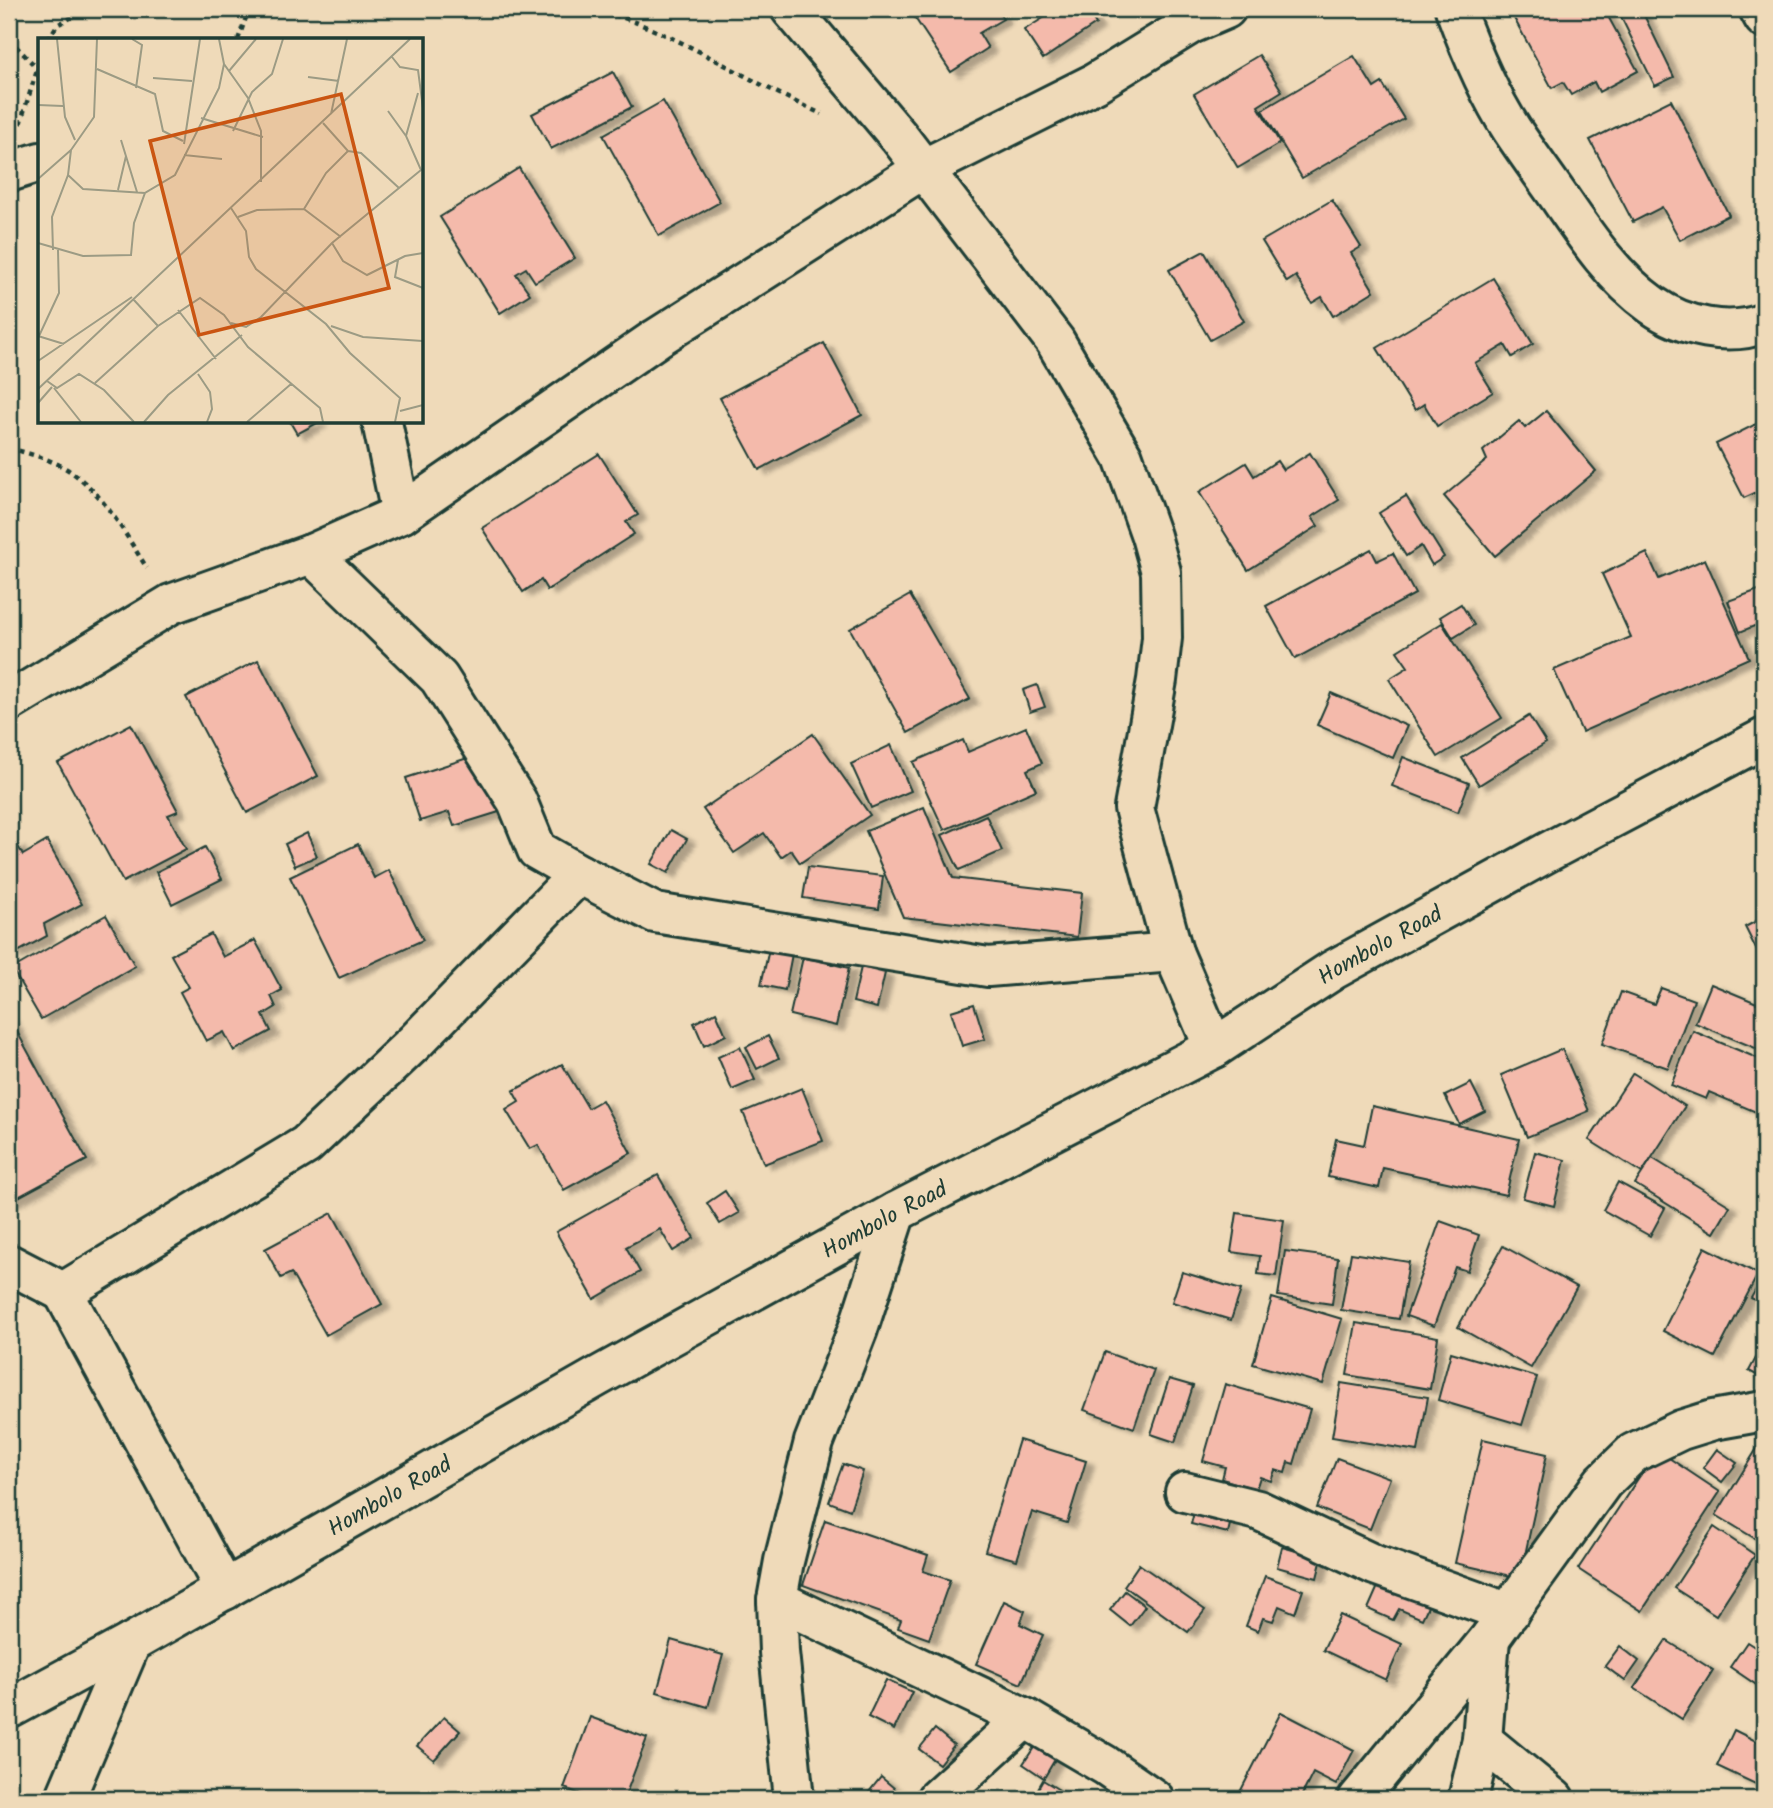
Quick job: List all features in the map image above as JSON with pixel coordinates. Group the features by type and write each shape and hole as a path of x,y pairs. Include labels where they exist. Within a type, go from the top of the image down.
{"street":[{"path":"791,9 900,137 1055,341 1123,457 1161,572 1162,638 1157,680 1133,808 1173,953 1214,1048"},
{"path":"9,702 171,604 311,554 401,514 657,338 923,169 1095,83 1191,24 1226,9"},
{"path":"1428,9 1460,23 1511,128 1601,257 1652,305 1685,322 1717,330 1755,327 1764,323"},
{"path":"1759,9 1764,18"},
{"path":"9,172 38,163"},
{"path":"382,424 401,514"},
{"path":"311,554 439,678 517,801 537,850 655,913 988,967 1173,953"},
{"name":"Hombolo Road","path":"9,1709 225,1590 597,1377 897,1212 1214,1048 1343,965 1546,853 1764,738"},
{"path":"63,1292 306,1144 415,1042 579,874"},
{"path":"794,1799 779,1652 777,1600 793,1522 814,1442 859,1329 897,1212"},
{"path":"9,1264 63,1292 225,1590"},
{"path":"1358,1799 1499,1625 1603,1482 1633,1453 1702,1423 1764,1411"},
{"path":"1185,1492 1258,1510 1499,1625"},
{"path":"777,1600 1025,1718 1105,1765 1154,1799"},
{"path":"1468,1799 1482,1740 1499,1625"},
{"path":"65,1799 131,1643"},
{"path":"936,1799 1025,1718"},
{"path":"1482,1740 1554,1799"}],"path":[{"path":"49,38 57,25 88,9"},
{"path":"239,38 248,9"},
{"path":"595,9 642,23 684,42 766,88 826,116"},
{"path":"9,39 38,69 17,131"},
{"path":"9,448 51,461 74,473 94,492 171,604"}],"building":[{"path":"909,9 996,9 1003,19 979,33 988,48 951,72"},
{"path":"1058,9 1086,9 1096,24 1043,59 1024,30"},
{"path":"1509,9 1604,9 1638,71 1599,92 1594,82 1571,95 1563,82 1552,88"},
{"path":"1617,9 1641,9 1674,77 1655,86"},
{"path":"1259,55 1282,91 1258,106 1280,143 1238,168 1194,94"},
{"path":"1354,56 1374,88 1382,83 1404,119 1302,178 1262,110"},
{"path":"613,72 632,107 551,149 532,114"},
{"path":"1671,100 1729,215 1680,240 1662,207 1633,222 1590,140"},
{"path":"663,101 720,202 659,236 603,135"},
{"path":"519,168 575,258 535,282 526,268 516,274 530,294 500,313 440,217"},
{"path":"1332,200 1361,247 1351,253 1374,291 1333,316 1322,297 1312,303 1296,276 1287,282 1262,241"},
{"path":"1204,251 1244,321 1210,340 1169,270"},
{"path":"1493,278 1533,344 1512,357 1505,345 1475,363 1493,392 1437,426 1424,404 1415,410 1377,348"},
{"path":"824,343 862,415 759,470 720,398"},
{"path":"1546,411 1596,471 1495,556 1444,496 1487,460 1483,451 1519,421 1525,428"},
{"path":"1764,420 1764,496 1761,490 1744,498 1716,444"},
{"path":"291,424 315,424 297,434"},
{"path":"1310,453 1339,500 1312,517 1318,526 1248,570 1199,492 1246,463 1254,476 1277,461 1283,470"},
{"path":"599,454 638,515 626,522 634,534 547,590 541,580 523,592 482,528"},
{"path":"1406,496 1444,557 1432,565 1421,546 1406,556 1379,513"},
{"path":"1371,549 1377,561 1393,553 1415,594 1295,659 1266,606"},
{"path":"1647,553 1659,579 1705,559 1749,658 1582,732 1554,670 1631,637 1602,574"},
{"path":"1764,588 1764,622 1740,632 1728,601"},
{"path":"910,595 970,699 908,733 850,629"},
{"path":"1461,604 1474,625 1453,638 1440,617"},
{"path":"1442,623 1502,718 1438,757 1389,679 1408,667 1397,651"},
{"path":"258,660 318,776 247,813 186,697"},
{"path":"1037,685 1045,707 1030,712 1023,690"},
{"path":"1331,693 1407,726 1393,758 1317,725"},
{"path":"1529,716 1546,743 1479,785 1462,758"},
{"path":"131,724 178,811 168,815 186,849 123,882 58,763"},
{"path":"1026,727 1042,763 1027,770 1036,790 944,830 913,762 963,740 968,752"},
{"path":"813,734 870,815 800,863 791,850 781,857 764,833 734,853 703,809"},
{"path":"891,745 911,791 871,808 851,764"},
{"path":"480,754 499,812 454,826 449,812 420,821 406,778"},
{"path":"1403,757 1469,783 1458,812 1392,786"},
{"path":"924,807 953,878 1082,893 1077,937 903,917 866,831"},
{"path":"986,815 1002,851 959,870 942,835"},
{"path":"671,830 687,839 668,873 651,864"},
{"path":"307,833 317,856 295,866 285,844"},
{"path":"47,841 82,904 44,924 47,936 14,954 9,946 9,847 16,843 23,855"},
{"path":"358,844 374,878 389,870 423,940 339,978 290,877"},
{"path":"205,847 222,879 172,904 156,872"},
{"path":"808,867 883,876 879,909 803,898"},
{"path":"106,915 135,966 41,1019 12,969"},
{"path":"1764,917 1764,965 1745,927"},
{"path":"211,934 223,957 255,940 282,990 271,996 276,1007 263,1015 271,1031 234,1051 224,1032 206,1041 180,992 189,987 171,955"},
{"path":"769,949 792,954 785,990 761,985"},
{"path":"803,957 849,968 836,1026 790,1015"},
{"path":"861,967 885,973 877,1008 853,1002"},
{"path":"1711,984 1764,1006 1764,1039 1760,1050 1695,1023"},
{"path":"1661,988 1694,1000 1668,1068 1602,1044 1621,992 1654,1004"},
{"path":"974,1004 985,1039 962,1046 951,1011"},
{"path":"716,1012 726,1035 704,1046 694,1023"},
{"path":"9,1017 87,1160 9,1202"},
{"path":"1693,1031 1764,1061 1764,1091 1756,1112 1709,1092 1706,1099 1671,1085"},
{"path":"768,1036 779,1058 757,1069 746,1047"},
{"path":"740,1047 755,1080 732,1090 718,1057"},
{"path":"1562,1049 1589,1111 1527,1137 1501,1075"},
{"path":"562,1064 588,1108 602,1100 631,1153 564,1190 538,1145 530,1149 506,1110 519,1102 513,1091"},
{"path":"1633,1073 1685,1106 1642,1173 1589,1140"},
{"path":"1471,1083 1485,1111 1459,1124 1445,1096"},
{"path":"802,1088 823,1141 764,1164 743,1112"},
{"path":"1372,1106 1519,1139 1506,1195 1383,1168 1379,1188 1328,1177 1336,1139 1364,1145"},
{"path":"1535,1152 1565,1160 1554,1206 1523,1198"},
{"path":"1652,1158 1730,1206 1714,1233 1635,1184"},
{"path":"658,1175 694,1238 673,1251 660,1229 626,1247 640,1272 594,1299 556,1232"},
{"path":"1618,1182 1665,1208 1650,1236 1603,1210"},
{"path":"725,1191 739,1213 720,1224 707,1203"},
{"path":"332,1213 382,1304 326,1335 291,1273 281,1278 265,1249"},
{"path":"1237,1213 1284,1220 1276,1276 1258,1274 1260,1256 1231,1252"},
{"path":"1440,1221 1479,1235 1467,1271 1455,1267 1434,1326 1406,1316"},
{"path":"1503,1246 1577,1287 1531,1368 1458,1327"},
{"path":"1705,1247 1758,1274 1715,1357 1663,1331"},
{"path":"1285,1251 1338,1258 1332,1304 1278,1296"},
{"path":"1351,1253 1409,1262 1399,1319 1341,1310"},
{"path":"1182,1272 1241,1290 1231,1320 1172,1302"},
{"path":"1764,1275 1764,1305 1751,1298"},
{"path":"1272,1298 1342,1319 1323,1384 1253,1364"},
{"path":"1356,1323 1438,1337 1430,1389 1347,1375"},
{"path":"1764,1343 1764,1379 1749,1371"},
{"path":"1105,1352 1154,1370 1134,1428 1084,1410"},
{"path":"1451,1352 1537,1377 1522,1425 1438,1400"},
{"path":"1169,1379 1193,1386 1175,1442 1151,1434"},
{"path":"1341,1383 1428,1397 1418,1451 1332,1437"},
{"path":"1225,1384 1310,1409 1294,1464 1288,1462 1285,1473 1275,1470 1271,1481 1260,1477 1256,1489 1222,1479 1225,1467 1203,1461"},
{"path":"1483,1439 1547,1454 1520,1578 1455,1563"},
{"path":"1019,1440 1086,1461 1067,1523 1032,1512 1017,1560 985,1551"},
{"path":"1758,1447 1764,1451 1764,1544 1716,1515"},
{"path":"1717,1449 1737,1463 1722,1482 1703,1468"},
{"path":"1657,1450 1720,1492 1642,1611 1578,1569"},
{"path":"1337,1458 1390,1478 1370,1529 1317,1508"},
{"path":"843,1464 863,1471 850,1510 829,1502"},
{"path":"1198,1498 1234,1507 1228,1533 1191,1524"},
{"path":"825,1520 928,1555 923,1571 950,1580 929,1639 898,1628 901,1620 803,1585"},
{"path":"1714,1527 1755,1555 1716,1615 1674,1588"},
{"path":"1282,1547 1322,1558 1317,1578 1277,1567"},
{"path":"1139,1564 1205,1610 1188,1632 1124,1586"},
{"path":"1383,1575 1433,1596 1422,1619 1399,1609 1393,1620 1368,1609"},
{"path":"1265,1576 1303,1590 1295,1613 1279,1606 1273,1621 1263,1618 1258,1631 1246,1626"},
{"path":"1125,1591 1145,1606 1130,1626 1110,1610"},
{"path":"1004,1601 1025,1611 1020,1624 1043,1635 1021,1684 976,1664"},
{"path":"1340,1615 1402,1644 1386,1680 1323,1650"},
{"path":"671,1640 723,1655 708,1707 657,1692"},
{"path":"1666,1640 1713,1670 1682,1719 1634,1688"},
{"path":"1747,1642 1764,1653 1764,1690 1730,1667"},
{"path":"1620,1646 1639,1661 1625,1681 1605,1666"},
{"path":"886,1680 912,1692 894,1730 868,1717"},
{"path":"1281,1712 1354,1750 1336,1785 1313,1773 1300,1799 1239,1799 1237,1798"},
{"path":"444,1717 460,1731 434,1760 417,1746"},
{"path":"590,1717 647,1738 624,1799 594,1799 564,1788"},
{"path":"935,1729 954,1745 939,1764 919,1749"},
{"path":"1734,1730 1764,1745 1764,1788 1717,1766"},
{"path":"1037,1743 1057,1756 1044,1778 1023,1764"},
{"path":"881,1777 900,1793 895,1799 867,1799 865,1797"},
{"path":"1043,1780 1074,1799 1032,1799"}]}
